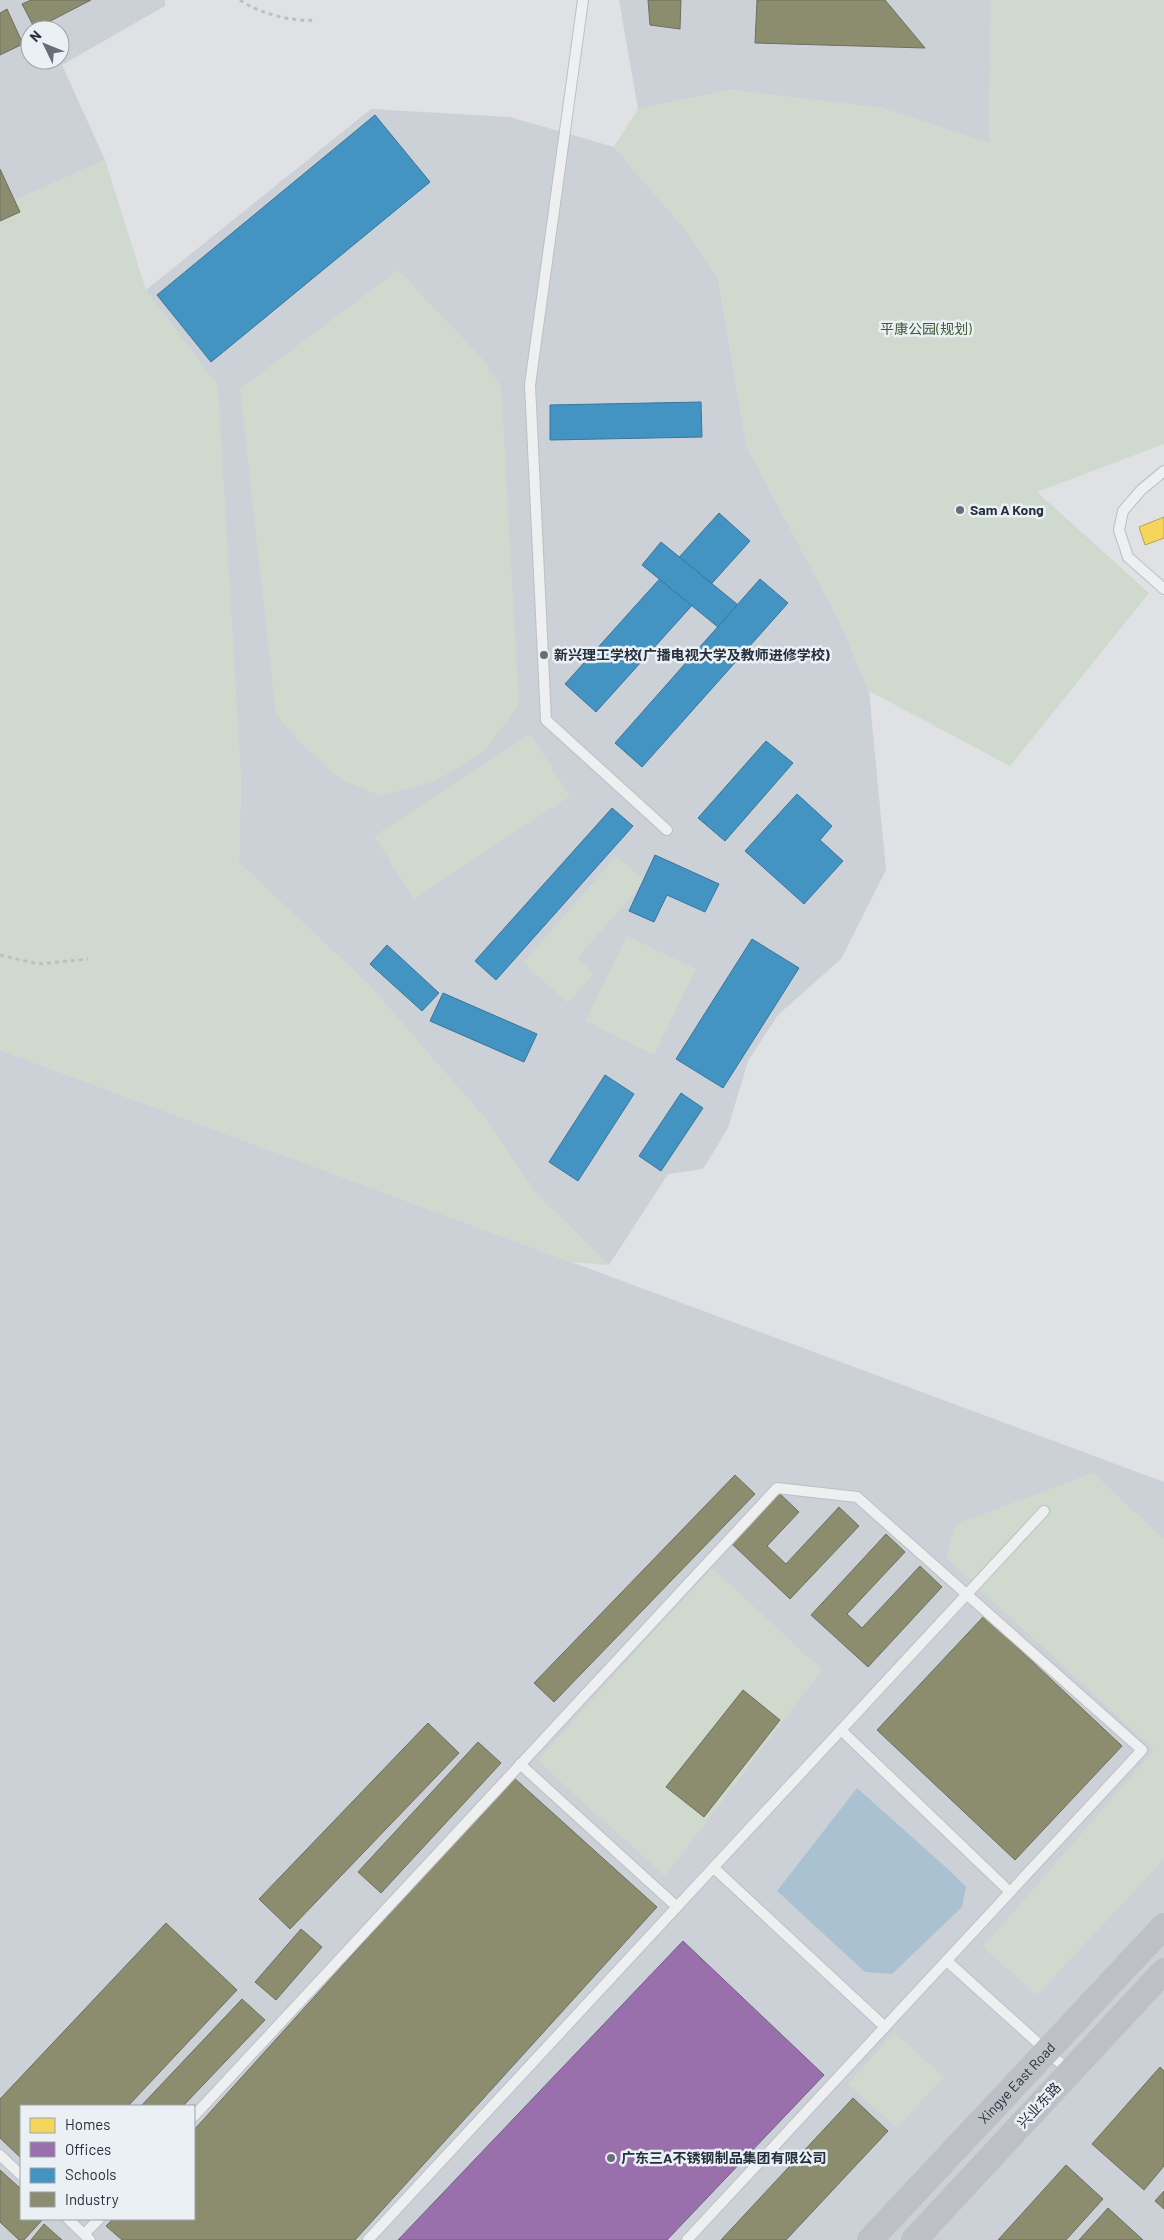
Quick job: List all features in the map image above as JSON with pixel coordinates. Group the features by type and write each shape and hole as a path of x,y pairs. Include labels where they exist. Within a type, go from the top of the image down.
{"street":[{"name":"Xingye East Road","path":"870,2240 1164,1926"},
{"name":"兴业东路","path":"914,2240 1164,1971"}],"lane":[{"path":"583,0 530,385 546,720 667,830"},
{"path":"1164,471 1141,490 1123,511 1119,530 1128,556 1164,590"},
{"path":"195,2115 777,1488 857,1497 1142,1750 687,2240"},
{"path":"368,2240 1044,1512"},
{"path":"841,1730 1010,1892"},
{"path":"520,1764 677,1907"},
{"path":"714,1868 885,2027"},
{"path":"947,1961 1070,2072"},
{"path":"0,2155 20,2174"},
{"path":"69,2220 87,2237 98,2220"}],"path":[{"path":"240,0 248,6 298,22 314,20"},
{"path":"0,955 38,964 88,959"}],"shaded area":[{"path":"0,0 165,0 165,6 70,60 70,20 20,20 20,70 64,70 105,160 0,207"},
{"path":"619,0 991,0 989,143 880,108 731,90 638,109"},
{"name":"新兴理工学校(广播电视大学及教师进修学校)","path":"371,109 510,117 614,147 685,229 718,278 747,447 839,620 869,691 886,870 841,959 778,1015 748,1061 728,1128 703,1169 668,1174 609,1265 538,1196 487,1121 368,984 239,863 241,775 146,290"},
{"path":"0,1050 1164,1482 1164,2240 0,2240"}],"green space":[{"name":"平康公园(规划)","path":"991,0 1164,0 1164,444 1037,492 1149,593 1010,766 869,691 839,620 747,447 718,278 685,229 614,147 638,109 731,90 880,108 989,143"},
{"path":"105,160 146,290 218,386 241,775 239,863 368,984 487,1121 538,1196 609,1265 571,1262 0,1050 0,207"},
{"path":"398,270 480,356 501,387 519,705 485,750 436,781 381,796 341,780 300,742 276,715 240,389"},
{"path":"530,734 570,796 414,899 374,836"},
{"path":"616,856 645,881 577,958 594,973 568,1003 523,963"},
{"path":"627,936 696,969 654,1055 585,1021"},
{"path":"1093,1473 1164,1539 1164,1859 1037,1995 983,1947 1154,1750 946,1558 956,1524"},
{"path":"712,1568 822,1670 665,1876 537,1760"},
{"path":"894,2032 944,2077 897,2128 848,2084"}],"water":[{"path":"857,1788 966,1887 962,1907 892,1974 865,1972 777,1891"}],"building: Homes":[{"path":"1164,517 1164,538 1145,545 1139,527"}],"building: Offices":[{"name":"广东三A不锈钢制品集团有限公司","path":"683,1941 824,2075 667,2240 398,2240"}],"building: Schools":[{"path":"375,115 430,182 211,362 157,295"},
{"path":"701,402 702,437 550,440 550,405"},
{"path":"719,513 750,541 596,712 565,684"},
{"path":"661,542 743,609 724,632 642,565"},
{"path":"760,579 788,603 642,767 615,743"},
{"path":"766,741 793,763 725,841 698,818"},
{"path":"797,794 832,826 820,840 843,861 804,904 745,851"},
{"path":"612,808 633,826 496,980 475,961"},
{"path":"655,855 719,884 705,912 667,895 654,922 629,911"},
{"path":"752,939 799,968 723,1088 676,1059"},
{"path":"387,945 439,993 422,1011 370,964"},
{"path":"443,993 537,1034 524,1062 430,1021"},
{"path":"605,1075 634,1094 578,1181 549,1162"},
{"path":"681,1093 703,1108 661,1171 639,1156"}],"building: Industry":[{"path":"31,0 91,0 52,20 30,20 22,4"},
{"path":"648,0 681,0 680,29 650,25"},
{"path":"757,0 885,0 925,48 755,43"},
{"path":"7,9 20,37 20,45 0,55 0,13"},
{"path":"0,169 20,212 0,221"},
{"path":"735,1475 755,1494 554,1702 534,1683"},
{"path":"778,1492 799,1512 767,1546 786,1564 839,1507 859,1526 790,1599 730,1542"},
{"path":"886,1534 905,1552 847,1614 862,1628 920,1566 942,1587 868,1667 811,1615"},
{"path":"984,1616 1122,1746 1015,1860 877,1730"},
{"path":"743,1690 780,1720 704,1817 666,1787"},
{"path":"428,1723 459,1753 290,1929 259,1899"},
{"path":"478,1742 501,1763 381,1893 358,1872"},
{"path":"513,1777 657,1907 355,2240 122,2240 106,2226 112,2220 195,2220 195,2129"},
{"path":"166,1923 237,1990 129,2105 20,2105 20,2157 0,2138 0,2099"},
{"path":"301,1929 322,1947 276,2000 255,1982"},
{"path":"242,1999 265,2020 184,2105 142,2105"},
{"path":"1160,2067 1164,2071 1164,2166 1144,2190 1092,2144"},
{"path":"853,2098 888,2131 786,2240 721,2240"},
{"path":"1066,2165 1103,2199 1066,2240 998,2240"},
{"path":"0,2170 20,2188 20,2220 42,2220 24,2240 19,2240 0,2222"},
{"path":"1164,2191 1164,2209 1155,2201"},
{"path":"1108,2208 1143,2240 1079,2240"},
{"path":"44,2224 62,2240 31,2240"}],"place":[{"name":"Sam A Kong","path":"960,510"},
{"name":"新兴理工学校(广播电视大学及教师进修学校)","path":"544,655"},
{"name":"广东三A不锈钢制品集团有限公司","path":"611,2158"}]}
